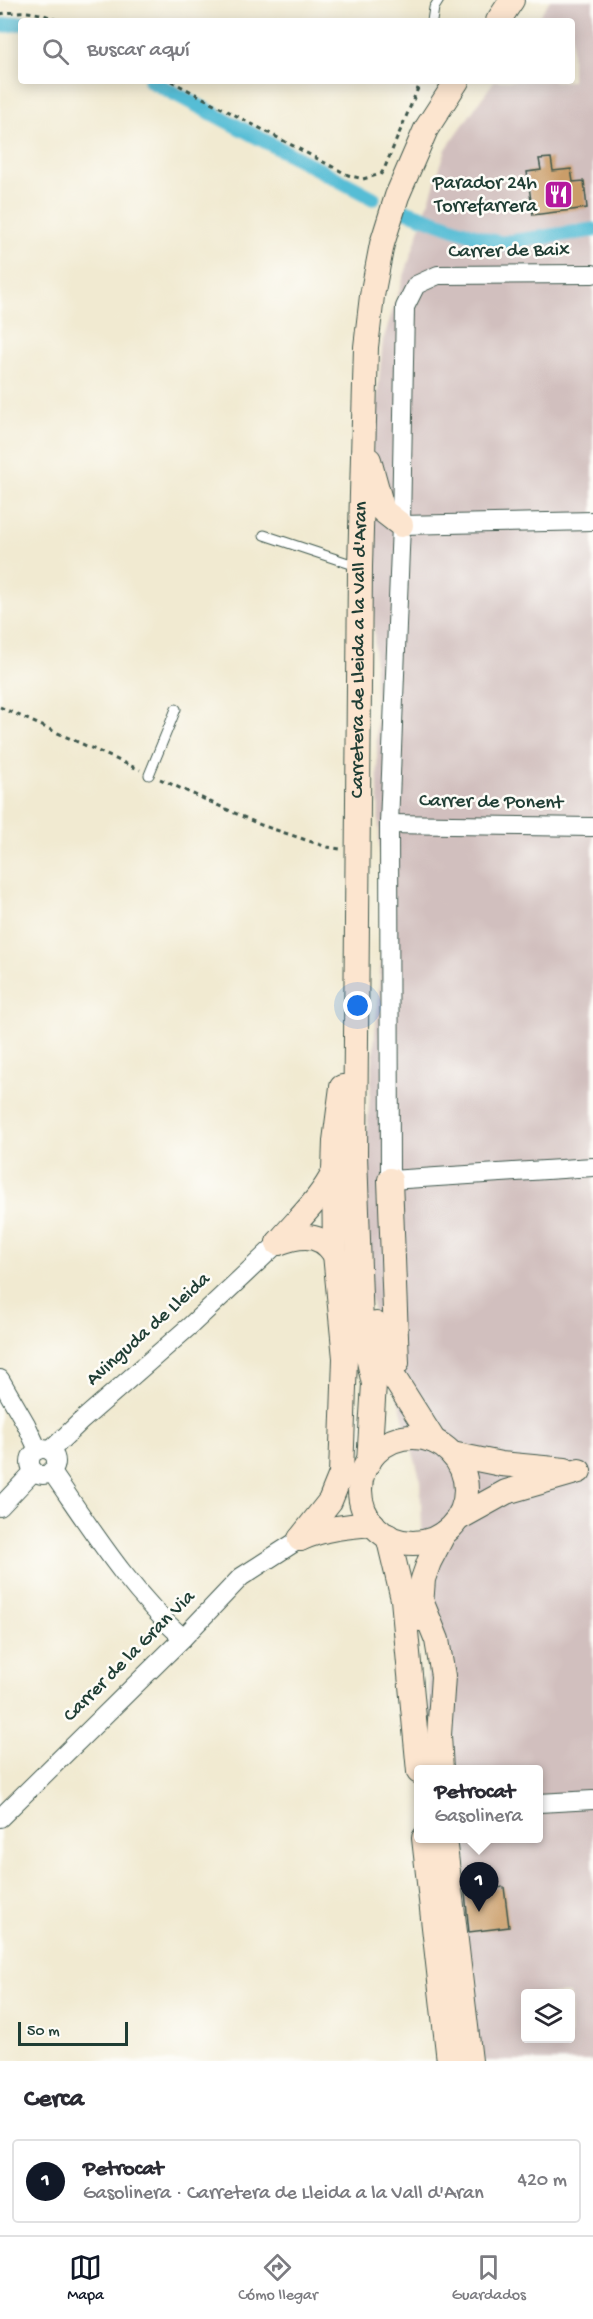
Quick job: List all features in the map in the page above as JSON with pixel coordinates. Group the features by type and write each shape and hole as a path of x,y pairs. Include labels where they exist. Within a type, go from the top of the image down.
{"main road":[{"name":"Carretera de Lleida a la Vall d'Aran","path":"357,1236 354,1155 357,851 360,567 366,347 372,296 382,244 397,195 414,152 455,84"},
{"path":"363,443 383,511 400,525"},
{"path":"309,1535 330,1501 341,1474 345,1358 335,1254 334,1170 335,1141 356,981"},
{"path":"279,1243 297,1219 319,1198 334,1170"},
{"path":"390,1180 397,1384"},
{"path":"279,1243 295,1237 308,1236 319,1240 335,1254 347,1280 356,1315 361,1325"},
{"path":"357,1236 361,1325 374,1384 369,1462"},
{"path":"357,1236 374,1317 386,1360 397,1384 443,1448 461,1468 466,1485 465,1502 429,1562 423,1579 412,1685"},
{"path":"418,1765 403,1599 380,1530 363,1506 361,1487 363,1474 369,1462 378,1450 398,1440 412,1437 501,1464 586,1471"},
{"path":"309,1535 348,1525 380,1530 402,1541 417,1543 431,1540 451,1525 506,1492 586,1471"},
{"path":"309,1535 361,1487"},
{"path":"422,1603 437,1640 443,1676 441,1765"},
{"path":"424,1843 449,2061"},
{"path":"444,1843 470,2061"},
{"path":"457,1957 470,1986 479,2018 484,2061"}],"street":[{"name":"Carrer de Baix","path":"400,525 405,307 416,285 438,275 593,274"},
{"path":"593,521 400,525 389,824 390,1180 593,1167"},
{"name":"Carrer de Ponent","path":"389,824 593,827"},
{"name":"Avinguda de Lleida","path":"44,1451 191,1325 279,1243"},
{"path":"0,1379 44,1451 30,1459 42,1471 130,1584 183,1638"},
{"path":"0,1507 42,1471"},
{"name":"Carrer de la Gran Via","path":"0,1818 183,1638 241,1577 309,1535"},
{"path":"543,1803 593,1800"}],"lane":[{"path":"432,18 434,8 439,0"},
{"path":"264,535 360,567"},
{"path":"149,775 176,709"}],"path":[{"path":"0,14 20,11 39,13 52,18"},
{"path":"177,84 348,175 363,179 381,174 420,84"},
{"path":"0,708 261,825 327,847 357,851"}],"shaded area":[{"path":"550,0 593,0 593,2061 475,2061 437,1843 543,1843 543,1765 432,1765 420,1478 366,1282 363,1177 382,952 370,469 383,340 446,149 492,84 575,84 575,18 538,18"}],"building":[{"name":"Parador 24h Torrefarrera","path":"551,158 553,171 571,169 573,182 584,181 587,208 533,215 527,172 541,170 539,159"},
{"path":"504,1887 509,1927 469,1932 465,1892"}],"waterway":[{"path":"0,26 18,23"},
{"path":"157,84 373,198"},
{"path":"406,211 487,240 502,243 593,230"}],"place":[{"name":"Parador 24h Torrefarrera","path":"558,195"},
{"name":"Petrocat","path":"479,1912"}]}
